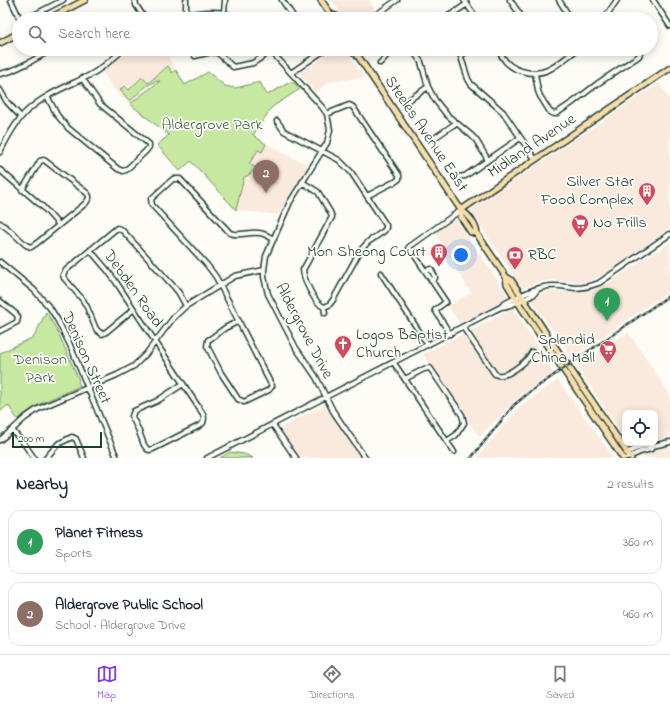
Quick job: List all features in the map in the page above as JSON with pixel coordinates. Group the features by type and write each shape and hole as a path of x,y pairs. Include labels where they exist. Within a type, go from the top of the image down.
{"main road":[{"path":"62,12 85,0"},
{"path":"321,0 328,12"},
{"path":"0,43 12,37"},
{"name":"Steeles Avenue East","path":"360,56 461,210 461,217 471,232 477,234 506,277 507,284 516,300 622,457"},
{"name":"Midland Avenue","path":"461,210 670,68"},
{"name":"Steeles Avenue East","path":"506,277 512,280 629,456"}],"street":[{"path":"11,0 17,12"},
{"path":"40,12 63,0"},
{"path":"135,0 141,12"},
{"path":"186,0 186,12"},
{"path":"224,12 225,0"},
{"path":"282,0 290,12"},
{"path":"379,12 391,2 397,0"},
{"path":"510,0 518,12"},
{"path":"559,0 567,12"},
{"path":"608,12 616,0"},
{"path":"653,0 670,26"},
{"path":"451,12 465,2 472,12"},
{"path":"0,74 11,71 40,56"},
{"path":"0,152 2,143 21,117 38,101 106,66 115,56"},
{"path":"221,56 233,67 253,63 263,56"},
{"name":"Aldergrove Drive","path":"277,56 327,114 330,134 327,143 290,202 266,256 264,270 265,284 268,294 296,348 316,376 334,411 365,458"},
{"path":"291,73 316,56"},
{"path":"380,63 386,56"},
{"path":"417,56 421,62 428,87 435,100 447,115 476,140 488,160"},
{"path":"461,56 460,59 468,79 474,88 501,109 535,160"},
{"path":"502,56 512,67 524,72 536,73 548,70 568,56"},
{"path":"536,73 540,96 550,112 557,114 597,84 639,56"},
{"path":"47,96 58,115 68,128 118,169 123,171 126,170 146,152 149,144 100,104 82,78"},
{"path":"407,101 428,87"},
{"path":"0,90 7,102 21,117"},
{"path":"327,114 349,105 353,107 399,175 399,179 395,182 367,196"},
{"path":"277,121 284,131 343,163 351,172 384,221 386,228 382,233 368,242 360,252 333,300 329,305 324,307 319,305 310,292 303,274 303,270 332,217 318,192 302,182"},
{"path":"433,139 456,123"},
{"path":"457,177 465,176 520,138"},
{"path":"0,223 26,245 31,247 37,244 86,203 89,198 87,193 44,160 40,161 22,190"},
{"path":"0,170 43,207 59,225"},
{"path":"239,322 225,328 208,340 207,346 221,373 238,399 244,402 269,390 272,386 216,277 207,265 152,205 151,199 173,180 180,179 230,233 234,235 259,233 274,239"},
{"name":"Midland Avenue","path":"450,334 435,310 446,302 432,281 435,277 431,269 425,271 409,246 461,210"},
{"path":"134,309 102,334 98,331 85,303 64,278 65,271 116,228 120,229 175,288 186,306"},
{"path":"207,458 450,334 504,304 534,293 544,286 575,288 599,283 670,234"},
{"name":"Debden Road","path":"90,250 108,271 134,309 183,384 204,418 202,423 153,449 147,449 133,419 132,416 134,411 157,401 183,384"},
{"name":"Denison Street","path":"0,262 34,290 50,308 62,329 117,458"},
{"path":"0,440 25,418 38,409 118,376 126,371 139,361 174,317 186,306 235,276 264,270"},
{"path":"381,273 428,345"},
{"path":"0,301 18,317 17,322 0,331"},
{"path":"324,307 325,313"},
{"path":"463,327 495,374 503,375 511,372 530,356 532,352"},
{"path":"394,362 454,452"},
{"path":"405,379 424,369 430,368 462,415 464,423 456,435 447,442"},
{"path":"273,424 296,458"},
{"path":"12,430 34,458"},
{"path":"46,458 58,444 72,437 76,439 84,458"},
{"path":"622,457 670,442"}],"shaded area":[{"path":"332,0 369,0 375,10 372,12 340,12"},
{"path":"123,56 167,56 176,70 130,104 117,93 102,72"},
{"path":"326,56 350,56 364,77 329,82 315,92 299,73"},
{"path":"659,83 670,100 670,228 606,274 585,283 551,280 538,282 522,288 470,210"},
{"path":"266,144 309,166 278,215 236,210 244,177 249,175 256,168 249,164 258,149 262,151"},
{"path":"456,220 508,296 502,302 460,323 448,306 471,293 435,232"},
{"path":"670,242 670,291 572,357 530,299 548,291 583,292 602,287 658,250 659,251"},
{"path":"512,309 532,337 553,373 519,397 479,437 423,354"},
{"path":"628,332 670,395 670,436 658,440 658,410 622,410 622,434 577,367"},
{"path":"558,380 614,458 477,458 520,406"},
{"path":"326,404 362,458 293,458 274,431"},
{"path":"670,445 670,458 640,458 640,457"}],"green space":[{"name":"Aldergrove Park","path":"168,66 172,73 176,70 185,85 208,72 225,86 235,88 260,82 267,95 292,81 300,89 272,107 253,135 266,144 262,152 258,150 249,164 256,168 249,175 244,177 236,210 191,161 180,171 157,145 169,135 130,104 160,81 148,85 130,101 120,90 124,86 129,90 142,77 148,83"},
{"name":"Denison Park","path":"46,312 56,328 79,380 80,386 39,404 18,420 8,405 0,412 0,353 34,337"},
{"path":"230,452 244,454 253,458 220,458"}],"railway":[{"path":"471,458 514,405 531,391 670,295"}],"place":[{"name":"Aldergrove Public School","path":"266,193"},
{"name":"Silver Star Food Complex","path":"647,206"},
{"name":"No Frills","path":"580,238"},
{"name":"Mon Sheong Court","path":"439,267"},
{"name":"RBC","path":"515,270"},
{"name":"Planet Fitness","path":"607,321"},
{"name":"Logos Baptist Church","path":"343,359"},
{"name":"Splendid China Mall","path":"608,364"}]}
